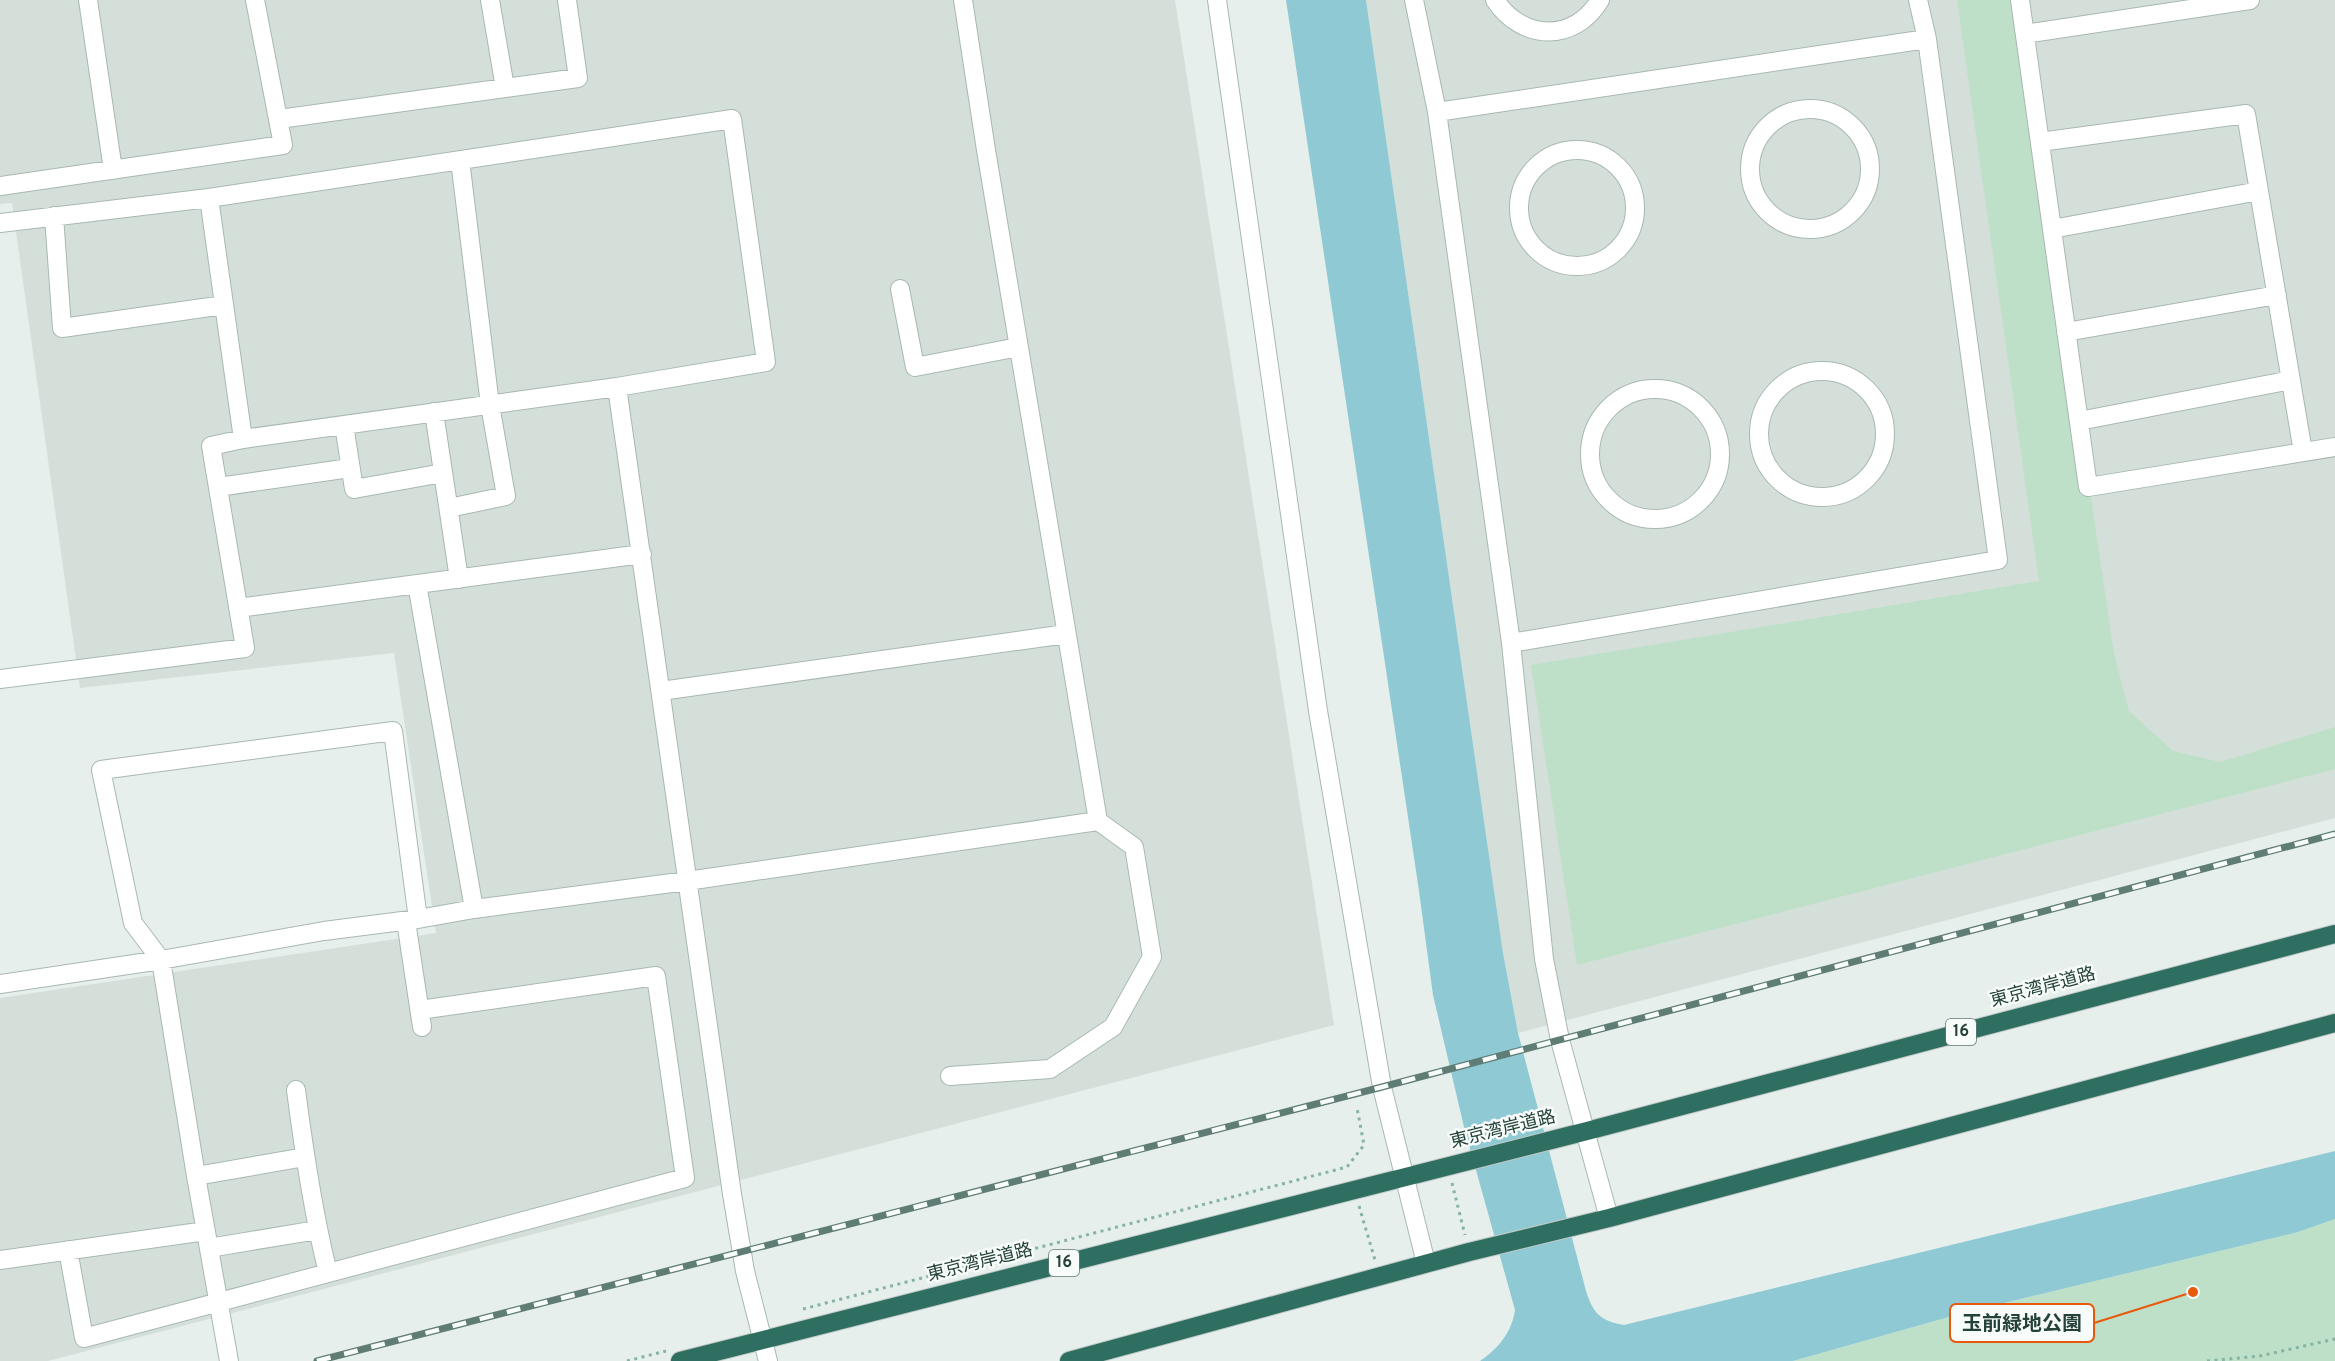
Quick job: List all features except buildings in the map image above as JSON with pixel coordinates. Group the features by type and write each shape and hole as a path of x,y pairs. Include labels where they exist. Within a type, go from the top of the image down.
{"highway":[{"name":"東京湾岸道路","path":"680,1361 1587,1131 2335,934"},
{"path":"1069,1361 1426,1263 1609,1218 2335,1023"}],"street":[{"path":"88,0 113,170"},
{"path":"0,186 283,145 255,0"},
{"path":"490,0 505,88"},
{"path":"279,119 578,78 567,0"},
{"path":"963,0 1018,347 1098,821"},
{"path":"1217,0 1318,711 1382,1087 1426,1263"},
{"path":"1414,0 1437,112 1511,643 1544,959 1560,1040 1587,1131 1609,1218"},
{"path":"1496,0 1503,12 1519,25 1539,32 1565,30 1584,20 1593,12 1600,0"},
{"path":"1511,643 1998,560 1927,39 1918,0"},
{"path":"2020,0 2088,487 2335,447"},
{"path":"2025,34 2250,0"},
{"path":"1437,112 1927,39"},
{"path":"1805,109 1833,113 1851,125 1864,141 1870,177 1864,197 1852,213 1839,222 1820,229 1799,229 1783,223 1766,211 1755,193 1751,180 1750,159 1758,139 1767,126 1785,114 1805,109"},
{"path":"2040,142 2246,114 2303,452"},
{"path":"0,223 208,198 732,119 766,362 617,387 243,439 211,446 245,648 0,679"},
{"path":"1582,150 1600,155 1617,166 1629,182 1636,205 1633,225 1624,244 1612,256 1593,265 1564,265 1545,257 1530,244 1521,226 1518,206 1528,175 1543,160 1562,152 1582,150"},
{"path":"449,508 506,496 490,405 460,160"},
{"path":"2052,229 2259,191"},
{"path":"208,198 243,439"},
{"path":"54,216 62,328 224,305"},
{"path":"900,289 915,367 1018,347"},
{"path":"2066,332 2277,295"},
{"path":"1816,370 1838,372 1854,379 1871,393 1882,413 1886,433 1883,455 1872,474 1853,490 1833,497 1810,496 1796,492 1778,480 1765,462 1760,448 1758,426 1765,405 1777,389 1795,376 1816,370"},
{"path":"2079,422 2291,380"},
{"path":"617,387 734,1206 745,1271 768,1361"},
{"path":"1656,388 1688,396 1705,411 1717,430 1722,453 1719,473 1709,493 1685,513 1663,520 1646,520 1624,512 1601,492 1592,471 1590,448 1592,436 1602,415 1618,399 1633,392 1656,388"},
{"path":"434,412 459,579"},
{"path":"344,425 354,489 443,472"},
{"path":"218,487 350,468"},
{"path":"238,608 642,554"},
{"path":"417,584 474,909"},
{"path":"661,691 1066,634"},
{"path":"68,1250 84,1338 218,1303 328,1274 685,1179 656,976 421,1019 393,731 101,770 134,923 161,960 196,1176 208,1239 218,1303 229,1361"},
{"path":"0,984 161,960 324,931 1098,821 1134,847 1152,957 1113,1027 1050,1069 950,1076"},
{"path":"296,1090 304,1157 328,1274"},
{"path":"196,1176 304,1157"},
{"path":"0,1260 68,1250 318,1230"}],"path":[{"path":"803,1309 1347,1167 1364,1145 1357,1108"},
{"path":"1447,1166 1469,1252"},
{"path":"1347,1167 1379,1276"},
{"path":"2207,1361 2260,1356 2335,1340"}],"shaded area":[{"path":"0,0 1175,0 1334,1025 48,1361 0,1361 0,998 436,933 394,653 80,688 12,203 0,204"},
{"path":"1366,0 2335,0 2335,818 1518,1033 1503,953"}],"green space":[{"path":"1957,0 2018,0 2114,654 2129,711 2173,751 2220,762 2335,727 2335,769 1577,965 1531,665 2039,581"},
{"path":"2335,1219 2335,1361 1793,1361 1963,1313 2298,1232"}],"water":[{"path":"1286,0 1366,0 1503,953 1518,1033 1586,1291 1599,1315 1609,1321 1624,1325 2335,1151 2335,1219 2298,1232 1963,1313 1793,1361 1480,1361 1503,1339 1511,1326 1515,1310 1464,1127 1433,995"}],"railway":[{"path":"317,1361 1382,1087 2335,834"}],"place":[{"name":"玉前緑地公園","path":"2193,1292"}]}
